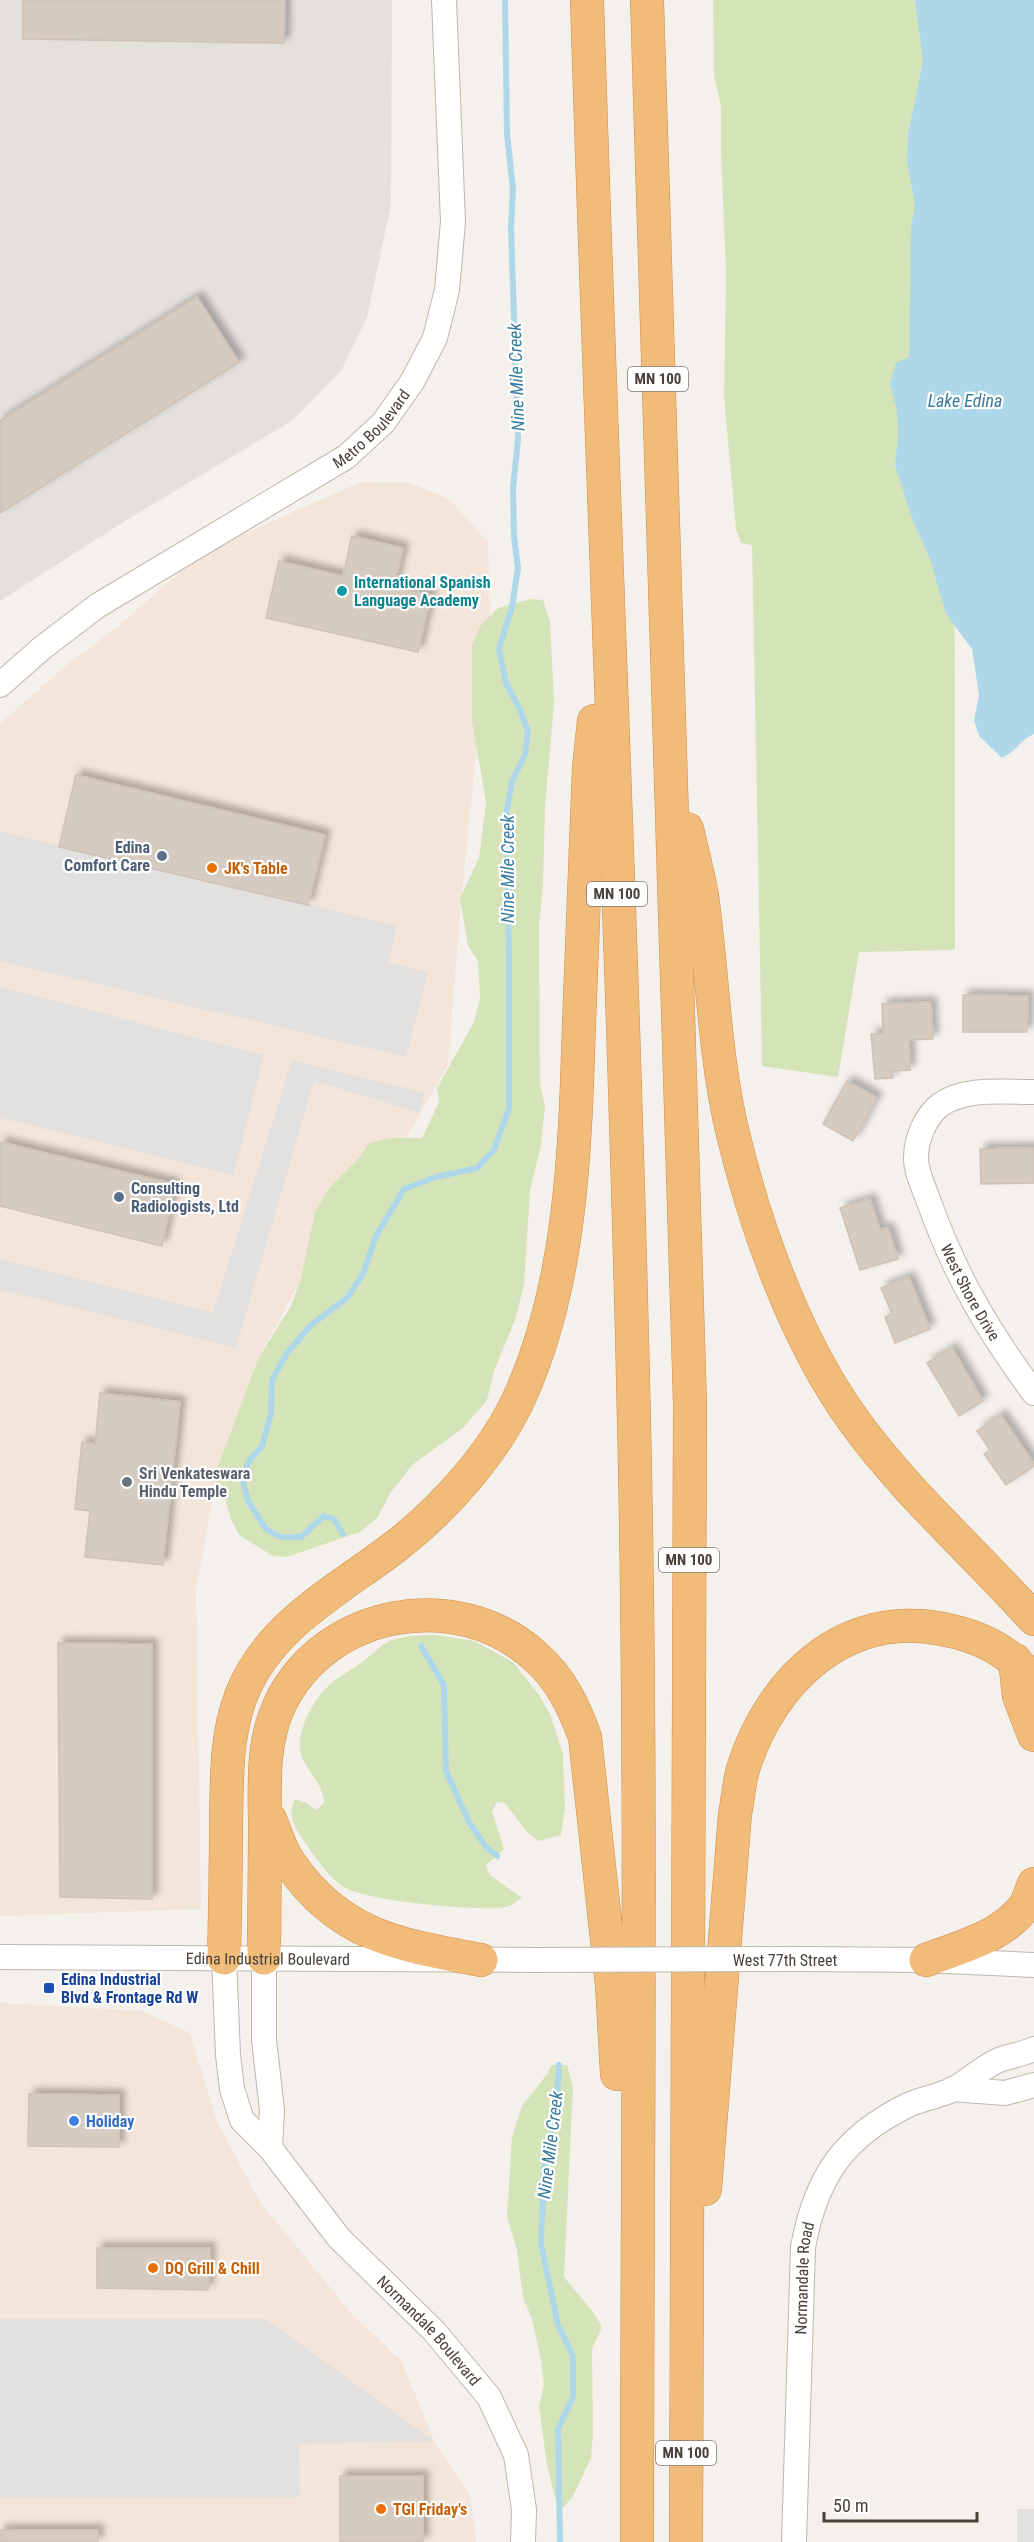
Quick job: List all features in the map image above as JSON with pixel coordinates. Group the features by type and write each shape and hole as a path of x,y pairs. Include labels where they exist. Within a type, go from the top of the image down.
{"highway":[{"name":"MN 100","path":"587,0 628,1179 638,1670 637,2542"},
{"name":"MN 100","path":"647,0 690,1404 686,2542"},
{"path":"224,1958 228,1745 242,1695 255,1667 278,1637 308,1609 395,1547 427,1520 461,1483 494,1441 520,1397 540,1344 557,1275 567,1211 576,1119 589,766 607,609"},
{"path":"670,757 702,894 715,1017 733,1132 753,1207 784,1291 821,1366 853,1420 895,1472 1034,1619"},
{"path":"264,1958 265,1771 269,1734 279,1705 296,1679 330,1644 352,1631 378,1621 408,1615 455,1616 514,1640 537,1657 557,1680 572,1703 585,1737 612,1986 637,2448"},
{"path":"686,2363 711,2140 735,1814 743,1770 761,1724 788,1687 819,1654 849,1637 881,1628 916,1626 963,1633 997,1647 1025,1671 1018,1696 1034,1735"},
{"path":"265,1808 289,1864 318,1899 368,1933 404,1946 481,1960"},
{"path":"926,1960 986,1937 1010,1921 1025,1905 1034,1884"}],"street":[{"name":"Metro Boulevard","path":"2,679 97,606 346,457 383,423 412,382 435,338 447,290 453,222 444,0"},
{"name":"West Shore Drive","path":"1034,1092 979,1093 958,1097 940,1106 927,1121 918,1139 916,1160 944,1243 973,1304 1034,1393"},
{"name":"Edina Industrial Boulevard","path":"0,1957 536,1960"},
{"name":"Normandale Boulevard","path":"224,1958 225,2010 232,2089 242,2120 270,2148 339,2238 434,2331 489,2397 516,2455 524,2510 523,2542"},
{"path":"264,1958 264,2040 272,2110 270,2148"},
{"name":"West 77th Street","path":"536,1960 926,1960 1034,1965"},
{"name":"Normandale Road","path":"794,2542 803,2247 810,2212 823,2182 839,2157 862,2134 884,2118 910,2104 952,2089 998,2061 1034,2049"},
{"name":"Normandale Road","path":"952,2089 1005,2093 1034,2085"}],"shaded area":[{"path":"0,0 392,0 391,205 367,317 341,371 293,420 125,521 0,601"},
{"path":"361,482 410,483 449,499 488,542 490,616 461,901 448,1065 406,1138 365,1150 297,1287 258,1359 218,1467 196,1590 201,1909 0,1916 0,724 63,668 116,628 180,572 217,546"},
{"path":"0,831 396,925 389,963 428,972 406,1057 0,961"},
{"path":"0,987 264,1055 234,1175 0,1118"},
{"path":"292,1060 424,1092 420,1113 314,1081 236,1348 0,1290 0,1259 213,1313"},
{"path":"0,2003 141,2011 190,2033 217,2122 260,2202 351,2313 402,2362 434,2441 470,2495 476,2542 0,2542"},
{"path":"0,2319 266,2319 434,2441 299,2444 300,2497 0,2498"},
{"path":"1017,2509 1034,2509 1034,2542 1017,2542"}],"green space":[{"path":"713,0 954,0 955,950 859,952 838,1077 762,1066 752,545 741,543 736,529 724,397 726,275 721,106 714,76"},
{"path":"531,599 543,600 550,622 554,703 545,807 543,885 539,925 540,1084 545,1106 541,1145 530,1191 524,1285 515,1320 494,1371 487,1400 463,1428 412,1465 391,1492 377,1518 360,1532 287,1557 273,1556 239,1535 231,1519 223,1492 215,1481 216,1472 258,1359 291,1306 301,1278 315,1212 330,1187 360,1157 368,1144 389,1138 422,1138 439,1102 437,1088 474,1022 480,999 478,961 468,946 460,898 479,858 486,802 472,721 472,645 481,625 498,608"},
{"path":"436,1635 474,1641 513,1662 539,1695 550,1714 563,1754 565,1809 561,1835 538,1841 526,1831 505,1803 497,1802 492,1811 504,1849 486,1865 490,1875 522,1898 506,1907 448,1907 396,1901 354,1891 342,1886 326,1871 304,1841 293,1821 291,1810 295,1799 316,1810 324,1803 321,1789 305,1763 300,1749 305,1721 321,1694 334,1681 386,1643 404,1637"},
{"path":"551,2065 567,2065 573,2087 564,2277 593,2312 602,2327 592,2349 591,2458 573,2496 559,2513 547,2465 539,2406 544,2385 541,2360 532,2319 523,2297 517,2250 507,2217 512,2137 522,2106 548,2073"}],"water":[{"name":"Lake Edina","path":"915,0 1034,0 1034,734 1002,758 979,736 974,720 979,695 972,649 946,614 930,559 912,519 895,465 898,436 897,411 890,384 896,363 909,357 911,227 915,206 907,162 908,134 923,61"}],"building":[{"path":"23,0 285,0 284,43 23,39"},
{"path":"197,297 239,362 0,513 0,421"},
{"name":"International Spanish Language Academy","path":"352,536 403,548 394,587 431,595 418,652 266,618 279,561 343,576"},
{"path":"76,775 325,835 308,905 59,847"},
{"path":"963,995 1028,996 1027,1032 963,1032"},
{"path":"931,1002 933,1039 909,1040 910,1070 892,1071 893,1078 875,1079 871,1034 883,1034 882,1004"},
{"path":"847,1081 877,1098 853,1141 823,1124"},
{"path":"0,1142 175,1184 162,1246 0,1206"},
{"path":"1034,1148 1034,1183 981,1184 980,1149"},
{"path":"870,1199 880,1230 888,1228 898,1259 860,1270 840,1208"},
{"path":"909,1277 930,1329 895,1343 885,1317 892,1314 881,1288"},
{"path":"952,1348 983,1401 959,1416 927,1363"},
{"path":"100,1393 180,1402 163,1565 85,1557 90,1511 75,1509 82,1442 95,1444"},
{"path":"1001,1415 1034,1464 1006,1485 984,1454 990,1450 977,1431"},
{"path":"58,1643 152,1644 152,1899 60,1897"},
{"name":"Holiday","path":"29,2094 119,2095 119,2147 28,2146"},
{"name":"DQ Grill & Chill","path":"97,2248 210,2248 208,2290 97,2288"},
{"name":"TGI Friday's","path":"340,2476 423,2476 423,2542 340,2542"},
{"path":"0,2530 98,2530 98,2542 0,2542"}],"waterway":[{"name":"Nine Mile Creek","path":"343,1534 334,1519 324,1516 301,1537 280,1537 266,1529 248,1501 242,1477 249,1461 262,1446 271,1414 272,1380 287,1353 311,1325 347,1298 363,1274 376,1236 404,1189 436,1177 477,1168 494,1150 509,1108 506,815 512,781 525,755 528,731 506,683 499,649 512,607 518,568 514,537 513,488 518,439 511,227 513,189 507,134 505,0"},
{"name":"Nine Mile Creek","path":"421,1646 444,1685 446,1771 469,1822 486,1847 497,1856"},
{"name":"Nine Mile Creek","path":"559,2065 556,2114 544,2168 541,2244 558,2325 573,2356 573,2397 558,2429 560,2542"}],"place":[{"name":"International Spanish Language Academy","path":"342,591"},
{"name":"Edina Comfort Care","path":"162,856"},
{"name":"JK's Table","path":"212,868"},
{"name":"Consulting Radiologists, Ltd","path":"119,1197"},
{"name":"Sri Venkateswara Hindu Temple","path":"127,1482"},
{"name":"Edina Industrial Blvd & Frontage Rd W","path":"49,1988"},
{"name":"Holiday","path":"74,2121"},
{"name":"DQ Grill & Chill","path":"153,2268"},
{"name":"TGI Friday's","path":"381,2509"}]}
